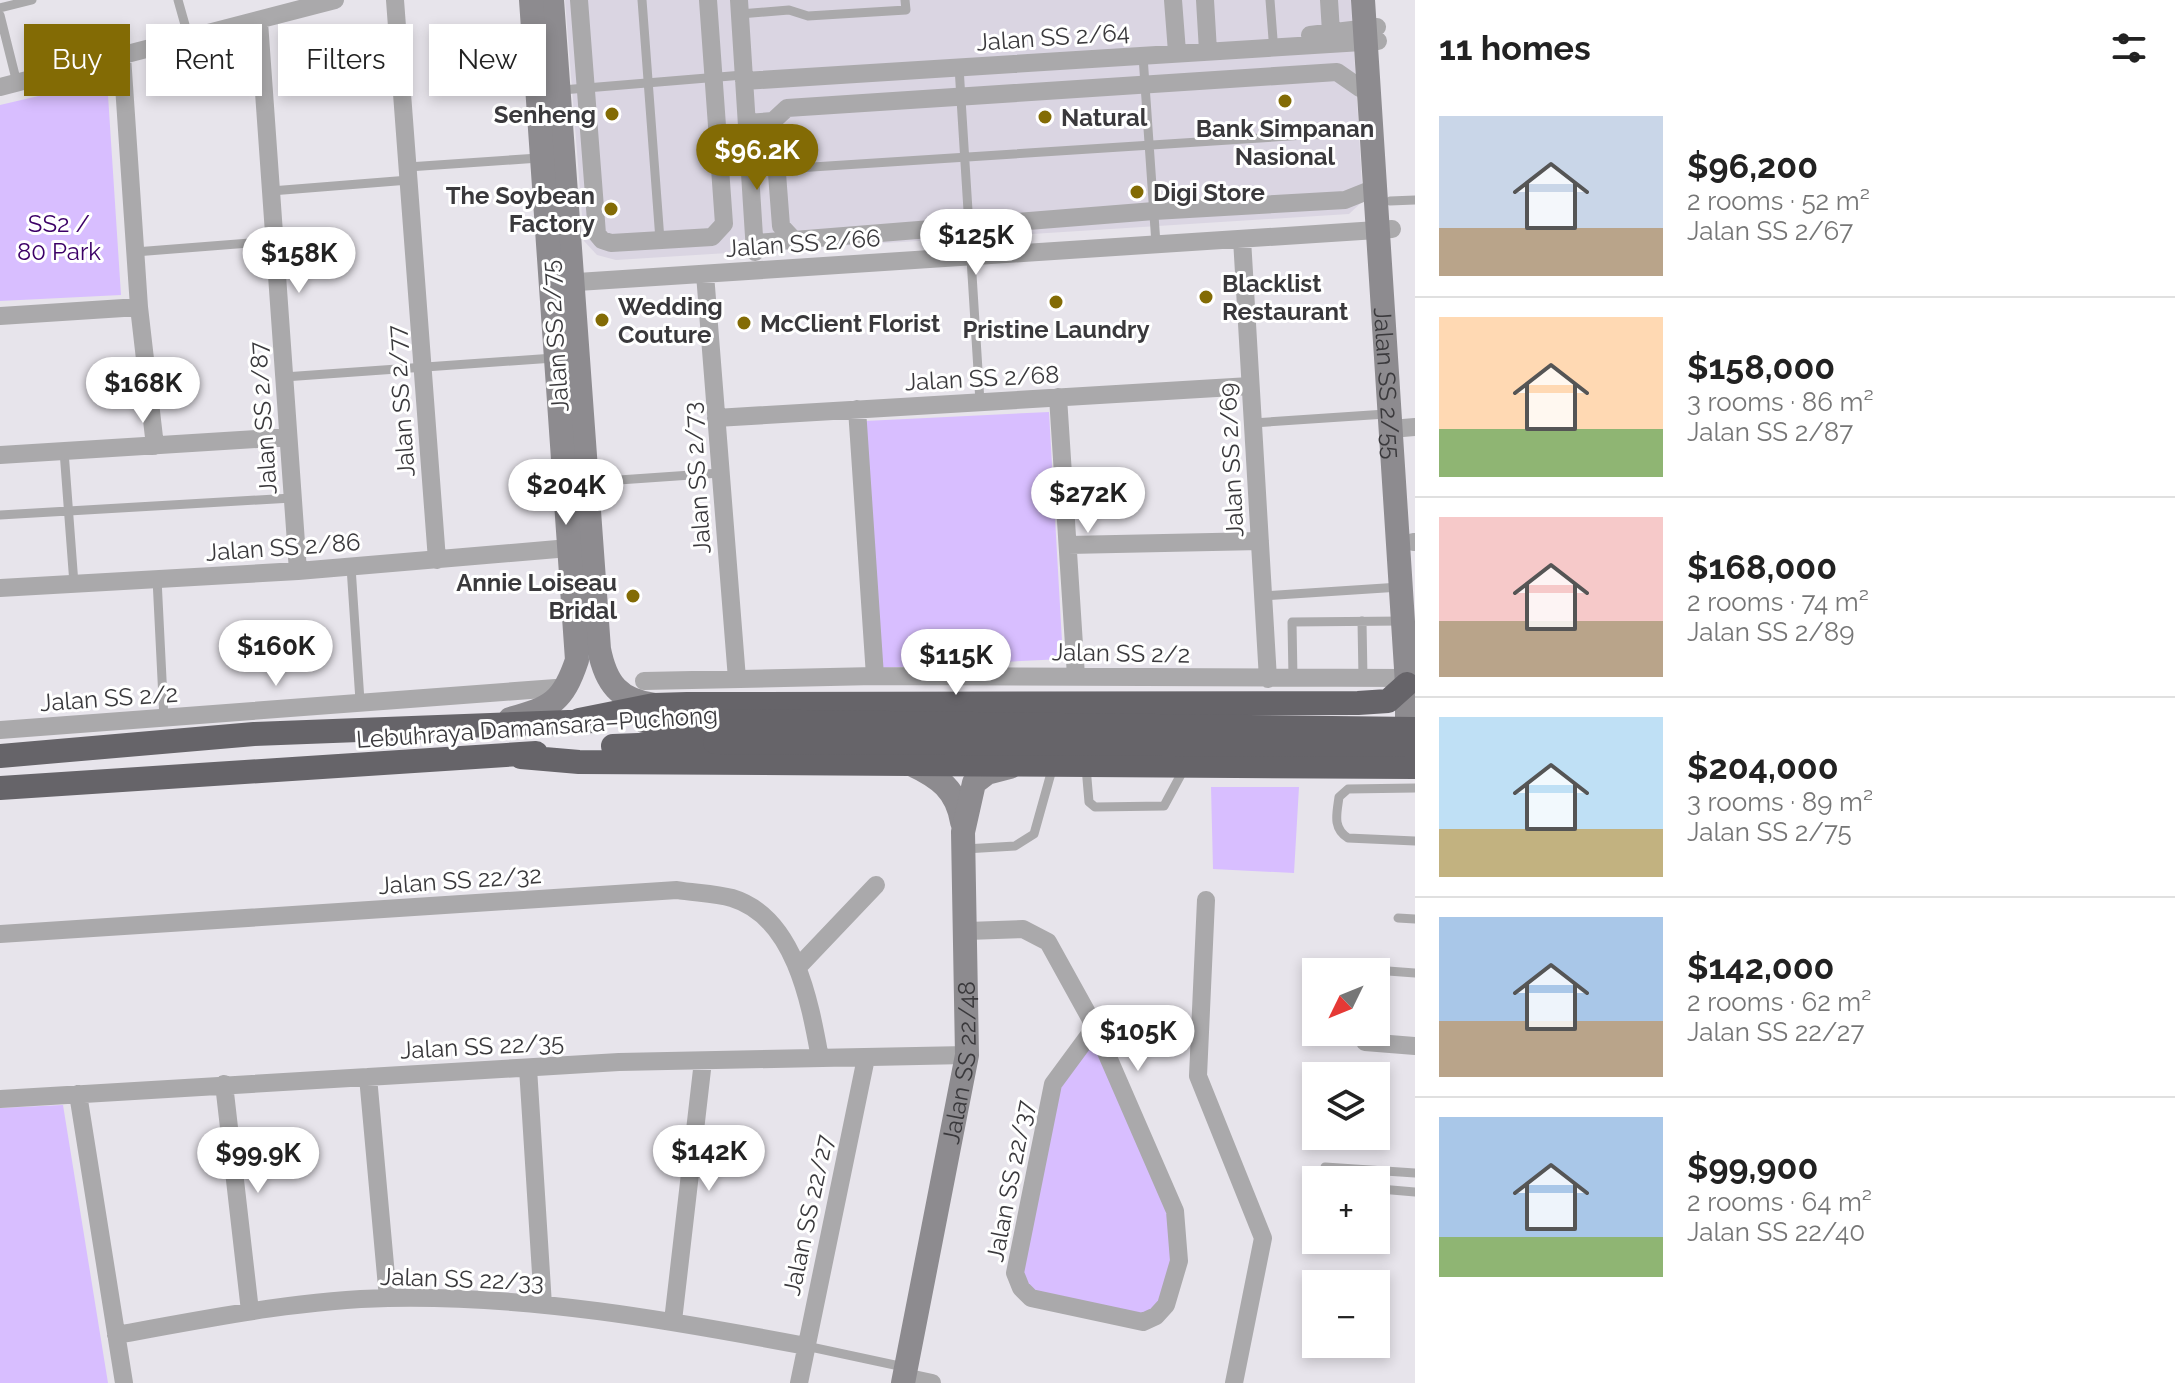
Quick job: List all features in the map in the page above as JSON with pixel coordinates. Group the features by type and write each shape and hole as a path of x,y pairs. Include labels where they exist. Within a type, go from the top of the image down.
{"highway":[{"path":"579,720 654,705 1358,703 1388,701 1406,681"},
{"path":"1358,703 1373,713 1384,728 1383,746 1370,767"},
{"name":"Lebuhraya Damansara–Puchong","path":"0,756 254,734 579,720 714,732 1413,767"},
{"name":"Lebuhraya Damansara–Puchong","path":"0,788 521,757 714,732 1415,729"},
{"path":"521,757 579,762 1413,767"}],"street":[{"path":"251,24 335,0"},
{"name":"Jalan SS 2/77","path":"395,0 437,560"},
{"name":"Jalan SS 2/75","path":"531,0 542,158 562,283 587,482 604,672 621,695 633,702 654,705"},
{"name":"Jalan SS 2/75","path":"500,722 543,710 569,686 577,660 558,358 562,283 558,90 552,0"},
{"path":"579,0 597,234 611,243 712,237 724,224 708,0"},
{"path":"1173,0 1177,52"},
{"path":"1205,0 1208,51"},
{"path":"1329,0 1331,32"},
{"name":"Jalan SS 2/55","path":"1363,0 1371,35 1400,424 1408,582"},
{"name":"Jalan SS 2/55","path":"1376,0 1369,88 1371,131 1383,194"},
{"path":"739,5 757,270"},
{"name":"Jalan SS 2/87","path":"259,22 298,571"},
{"path":"1253,47 1273,39 1331,32 1371,35"},
{"name":"Jalan SS 2/64","path":"744,78 1253,47 1272,49 1371,35"},
{"path":"747,123 773,121 787,108 1337,72 1360,88 1369,88"},
{"path":"125,96 139,307 155,446"},
{"path":"773,121 781,226 794,240"},
{"path":"755,243 1154,211 1345,200 1383,194"},
{"name":"Jalan SS 2/66","path":"562,283 1385,229"},
{"name":"Jalan SS 2/69","path":"1242,239 1268,679"},
{"name":"Jalan SS 2/73","path":"705,274 737,679"},
{"path":"0,316 139,307"},
{"name":"Jalan SS 2/68","path":"716,418 1250,386"},
{"path":"1058,397 1076,676"},
{"path":"857,409 875,676"},
{"name":"Jalan SS 2/55","path":"1400,424 1414,542 1403,621 1413,767"},
{"path":"0,455 288,437"},
{"path":"1068,545 1260,541"},
{"name":"Jalan SS 2/86","path":"0,588 298,571 569,548"},
{"name":"Jalan SS 2/2","path":"644,681 875,676 1363,678 1406,681"},
{"name":"Jalan SS 2/2","path":"0,730 556,688"},
{"path":"911,764 939,778 951,790 958,802 964,841"},
{"name":"Jalan SS 22/48","path":"904,1376 967,1055 964,841 974,783 987,773 1012,766"},
{"path":"798,967 876,885"},
{"name":"Jalan SS 22/32","path":"0,934 677,890 734,899 766,920 786,942 798,967 820,1058"},
{"path":"1206,900 1198,1076 1263,1238 1234,1383"},
{"name":"Jalan SS 22/37","path":"967,931 1023,929 1048,942 1095,1027 1175,1211 1179,1261 1166,1305 1156,1316 1143,1322 1031,1298 1021,1288 1015,1273 1053,1084 1095,1027"},
{"path":"1390,1044 1415,1046"},
{"name":"Jalan SS 22/35","path":"0,1099 528,1068 967,1055"},
{"name":"Jalan SS 22/27","path":"799,1383 866,1058"},
{"path":"673,1321 703,1061"},
{"path":"528,1068 543,1305"},
{"path":"368,1077 388,1298"},
{"path":"224,1084 250,1311"},
{"path":"78,1094 124,1383"},
{"name":"Jalan SS 22/33","path":"116,1335 250,1311 388,1298 543,1305 673,1321 806,1346"},
{"path":"904,1376 932,1383"}],"lane":[{"path":"0,8 32,0"},
{"path":"178,0 185,24"},
{"path":"642,0 660,240"},
{"path":"739,5 789,5 808,16 906,10 905,0"},
{"path":"1270,0 1273,39"},
{"path":"0,15 8,85"},
{"path":"1143,55 1156,244"},
{"path":"959,67 980,402"},
{"path":"558,90 713,77 744,78"},
{"path":"750,171 1371,131"},
{"path":"271,191 542,158"},
{"path":"1383,194 1415,200"},
{"path":"135,252 274,241"},
{"path":"284,377 558,358"},
{"path":"1253,423 1400,424"},
{"path":"64,451 74,584"},
{"path":"587,482 720,473"},
{"path":"0,515 292,498"},
{"path":"351,567 360,701"},
{"path":"157,579 164,719"},
{"path":"1263,596 1408,582"},
{"path":"1362,621 1363,678"},
{"path":"1293,678 1292,622 1403,621"},
{"path":"964,841 1015,846 1034,834 1053,766"},
{"path":"1086,767 1089,802 1095,807 1164,806 1185,767"},
{"path":"1413,767 1348,789 1339,797 1336,820 1340,833 1348,838 1415,841"},
{"path":"1398,918 1415,919"},
{"path":"1390,971 1415,973"},
{"path":"1390,1171 1415,1173"},
{"path":"1390,1190 1415,1192"},
{"path":"806,1346 904,1376"}],"shaded area":[{"path":"565,0 1351,0 1363,201 1349,214 616,260 597,255 584,241"}],"green space":[{"name":"SS2 / 80 Park","path":"39,96 108,96 121,295 0,301 0,105"},
{"path":"1049,412 1063,659 879,668 865,421"},
{"path":"1211,787 1299,787 1294,873 1213,869"},
{"path":"1095,1031 1172,1209 1176,1258 1166,1299 1142,1318 1034,1292 1017,1270 1053,1085"},
{"path":"63,1105 108,1383 0,1383 0,1108"}],"place":[{"name":"Bank Simpanan Nasional","path":"1285,101"},
{"name":"Senheng","path":"612,114"},
{"name":"Natural","path":"1045,117"},
{"name":"Digi Store","path":"1137,192"},
{"name":"The Soybean Factory","path":"611,209"},
{"name":"Blacklist Restaurant","path":"1206,297"},
{"name":"Pristine Laundry","path":"1056,302"},
{"name":"Wedding Couture","path":"602,320"},
{"name":"McClient Florist","path":"744,323"},
{"name":"Annie Loiseau Bridal","path":"633,596"}]}
